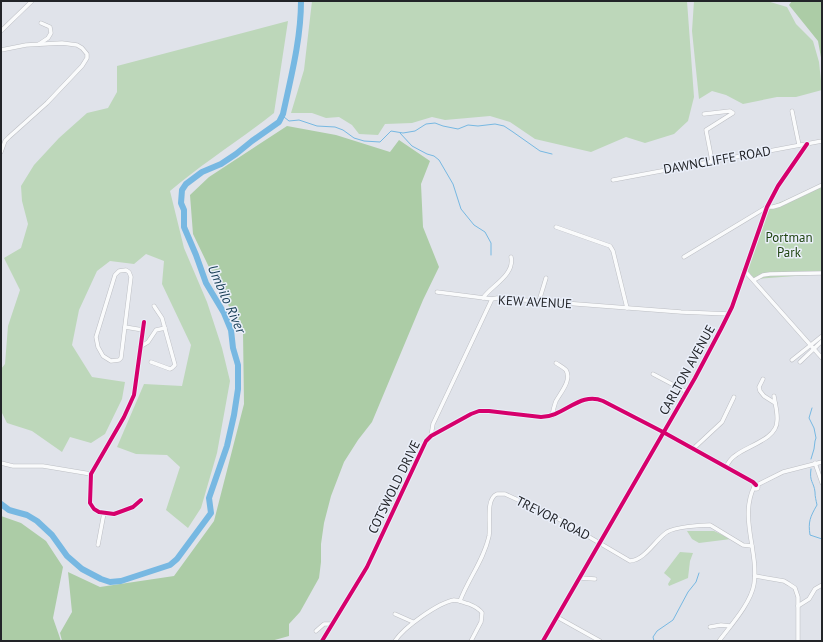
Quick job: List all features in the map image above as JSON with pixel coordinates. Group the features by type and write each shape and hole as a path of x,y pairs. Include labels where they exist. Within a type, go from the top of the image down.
{"street":[{"path":"1,31 32,1"},
{"path":"38,44 48,38 51,33 50,28 41,22"},
{"path":"1,50 38,44 62,43 77,45 85,51 87,58 82,66 47,103 5,141 1,152"},
{"path":"704,114 730,111 733,113 706,130 712,162"},
{"path":"792,111 799,145"},
{"name":"DAWNCLIFFE ROAD","path":"613,180 822,141"},
{"name":"CARLTON AVENUE","path":"543,641 687,392 729,314 767,207 778,186 808,144"},
{"path":"684,257 767,207 780,205 822,185"},
{"path":"556,227 610,246 613,251 627,308"},
{"path":"483,298 488,291 492,289 507,273 511,263 511,256"},
{"path":"126,270 129,272 131,277 125,327 121,358 114,361 107,359 103,356 98,347 96,332 115,275 119,271 126,270"},
{"path":"744,270 822,358"},
{"path":"754,280 770,274 822,273"},
{"path":"539,301 546,278"},
{"path":"437,292 492,299"},
{"name":"KEW AVENUE","path":"431,436 433,424 492,299 497,298 729,314"},
{"path":"151,362 170,369 175,365 165,328 160,314 154,306"},
{"path":"141,500 133,508 114,514 104,513 94,509 91,506 91,474 132,399 135,389 144,322"},
{"path":"125,327 143,330"},
{"path":"140,347 148,342 154,332 165,328"},
{"path":"792,360 822,336"},
{"path":"800,362 822,341"},
{"path":"552,416 556,402 568,377 564,368 556,363"},
{"path":"653,374 687,392"},
{"path":"763,379 759,390 764,396 775,403"},
{"path":"726,467 736,454 758,443 774,430 778,420 774,396"},
{"path":"694,449 722,422 734,397"},
{"name":"COTSWOLD DRIVE","path":"322,641 367,567 426,442 431,436 479,411 489,410 541,418 552,416 578,402 595,398 694,449 748,480 756,487"},
{"path":"719,641 750,598 754,584 755,576 748,513 756,487 790,469 822,462"},
{"path":"1,463 13,466 43,466 91,474"},
{"path":"815,463 822,483"},
{"name":"TREVOR ROAD","path":"460,601 487,544 490,527 490,501 492,497 497,494 505,494 557,518 630,561 634,561 640,557 666,532 704,525 710,525 743,545 752,546"},
{"path":"98,545 104,513"},
{"path":"755,576 784,581 790,584 797,592 798,641"},
{"path":"580,578 595,579"},
{"path":"798,606 809,599 815,589 822,585"},
{"path":"395,641 404,630 414,622 453,600 474,606 482,613 481,622 471,641"},
{"path":"394,614 414,622"},
{"path":"557,617 600,641"},
{"path":"316,630 324,624 332,624"},
{"path":"710,627 721,625 730,626"}],"green space":[{"path":"312,1 687,1 694,97 688,121 674,134 645,143 626,137 591,152 535,139 510,122 490,116 445,120 432,117 412,123 385,124 378,135 359,134 352,125 339,117 326,118 312,113 291,113 304,70"},
{"path":"694,1 767,1 787,7 796,24 813,41 819,62 822,90 796,97 777,97 743,104 726,95 712,91 699,99 692,31"},
{"path":"792,1 822,1 822,63 818,41 789,5"},
{"path":"288,21 274,113 170,191 184,248 207,302 222,348 230,381 217,453 201,508 188,528 166,510 180,467 167,455 136,454 117,447 144,384 182,386 191,345 162,284 164,261 146,254 134,264 110,261 97,271 79,310 72,345 92,377 125,382 122,399 105,434 91,443 70,437 62,452 32,431 7,423 1,411 1,369 5,364 8,326 20,290 4,258 21,248 28,224 22,201 21,186 34,165 59,138 87,113 108,108 117,92 117,66"},
{"path":"287,126 336,135 390,152 399,140 430,161 421,184 423,227 439,267 423,300 372,422 344,462 331,496 324,523 319,578 300,612 289,624 289,636 271,641 62,641 60,633 72,612 68,572 100,587 174,576 214,521 244,404 243,332 220,290 193,234 190,195 209,177"},
{"name":"Portman Park","path":"822,186 822,274 756,279 746,272 768,207"},
{"path":"1,516 21,523 46,541 63,567 53,618 61,641 1,641"},
{"path":"687,531 714,531 731,539 699,543 692,539"},
{"path":"680,552 693,553 690,561 688,578 669,586 668,584 671,579 664,573"}],"waterway":[{"name":"Umbilo River","path":"1,504 9,510 27,515 37,521 52,535 67,556 82,569 110,582 121,581 170,565 177,559 211,513 209,498 227,446 234,415 238,389 238,365 233,348 231,330 224,313 206,283 184,227 184,210 181,203 182,190 186,184 202,172 221,164 279,122 283,114 295,58 301,15 301,1"},
{"path":"281,117 284,117 289,121 299,120 317,126 335,127 343,130 354,138 364,141 380,142 391,131 403,133 415,131 426,124 435,123 458,129 468,125 478,126 495,124 504,126 540,151 552,154"},
{"path":"400,133 412,146 434,156 439,160 453,184 461,209 474,225 485,232 491,243 491,255"},
{"path":"811,459 816,438 814,428 809,418 812,408"},
{"path":"811,469 811,479 817,505 810,520 810,535 822,539"},
{"path":"654,641 653,637 657,631 673,620 688,592 696,582 699,573"}],"cycle path":[{"path":"543,641 695,378 732,307 767,207 778,186 807,144"},
{"path":"141,500 133,507 114,514 99,512 94,509 90,503 91,474 124,417 134,395 144,322"},
{"path":"322,641 367,567 426,441 431,436 479,411 541,417 557,413 587,399 603,401 663,432 756,485"}]}
